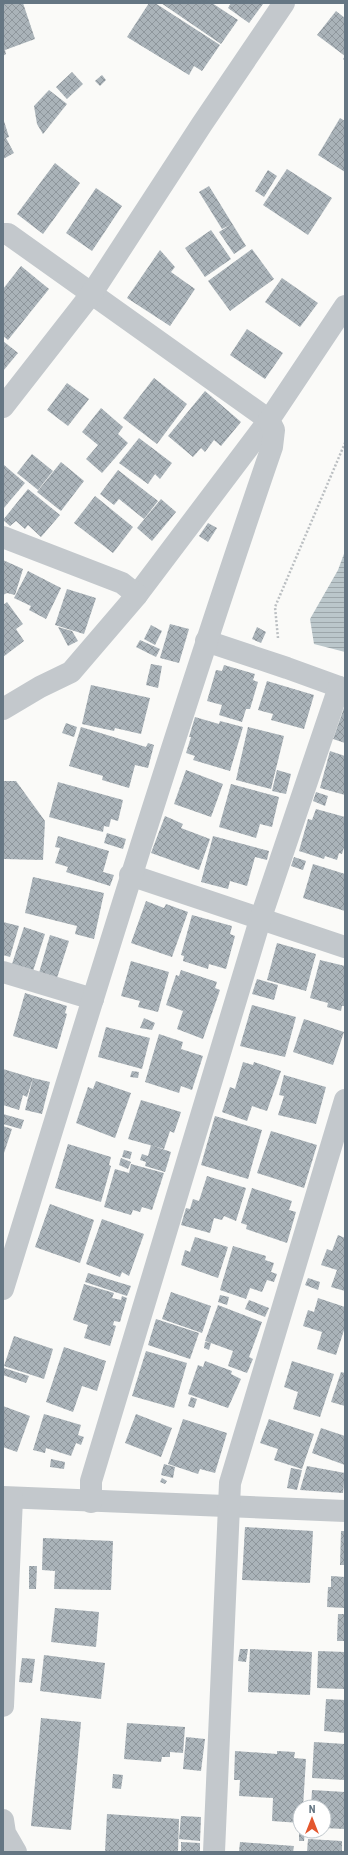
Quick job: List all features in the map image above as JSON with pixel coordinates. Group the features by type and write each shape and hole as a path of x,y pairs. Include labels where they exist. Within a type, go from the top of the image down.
{"street":[{"path":"3,407 92,293 202,124 284,3"},
{"path":"3,234 8,234 269,420 274,430 272,447 206,642 130,875 3,1289"},
{"path":"3,709 40,687 71,672 137,595 269,420 345,306"},
{"path":"3,537 122,583 137,595"},
{"path":"91,1502 91,1480 260,920 342,688 288,668 206,642"},
{"path":"130,875 260,920 345,947"},
{"path":"3,972 93,999"},
{"path":"214,1852 230,1483 345,1100"},
{"path":"3,1706 8,1498 345,1511"},
{"path":"3,1820 5,1832 16,1852"}],"path":[{"path":"288,668 279,645 275,606 345,443"}],"shaded area":[{"path":"345,551 345,652 314,644 310,619 338,570"}],"building":[{"path":"3,3 23,3 35,39 5,50 6,54 3,56"},
{"path":"149,3 155,3 220,45 202,71 194,66 189,75 127,37"},
{"path":"161,3 212,3 238,20 221,44"},
{"path":"231,3 263,4 249,23 228,8"},
{"path":"336,11 345,18 345,56 317,35"},
{"path":"72,72 83,84 67,99 56,87"},
{"path":"102,75 106,80 100,86 95,81"},
{"path":"49,90 67,104 43,134 37,124 34,106"},
{"path":"3,118 9,137 6,138 14,153 3,159"},
{"path":"340,118 345,121 345,172 318,155"},
{"path":"55,163 80,183 43,234 17,214"},
{"path":"287,169 332,198 308,235 263,205"},
{"path":"268,170 277,176 264,197 255,191"},
{"path":"209,186 246,246 234,254 219,232 230,225 222,229 199,192"},
{"path":"96,188 122,206 92,251 66,233"},
{"path":"211,230 231,259 205,277 185,248"},
{"path":"252,249 274,279 230,311 208,281"},
{"path":"160,250 175,267 171,272 195,289 170,326 127,298"},
{"path":"21,266 49,289 8,340 3,336 3,289"},
{"path":"282,278 318,303 300,327 265,302"},
{"path":"247,329 283,353 265,379 230,355"},
{"path":"3,341 18,353 3,371"},
{"path":"154,378 187,404 157,444 123,418"},
{"path":"67,383 89,399 68,426 47,410"},
{"path":"205,391 241,422 221,446 214,440 205,452 201,448 193,457 168,436"},
{"path":"101,408 123,427 118,434 128,443 102,473 86,459 98,445 82,432"},
{"path":"139,438 172,463 160,479 155,474 148,484 119,463"},
{"path":"32,454 53,471 38,490 17,473"},
{"path":"61,462 84,481 61,511 37,492"},
{"path":"4,465 25,483 3,509 3,466"},
{"path":"118,470 158,501 144,519 119,499 114,505 100,494"},
{"path":"28,489 60,515 41,537 28,525 25,529 16,521 10,526 3,520"},
{"path":"95,496 133,527 113,553 74,523"},
{"path":"161,499 176,512 152,541 137,528"},
{"path":"208,523 217,528 208,542 199,536"},
{"path":"3,560 23,569 15,595 7,593 3,595"},
{"path":"28,571 61,588 46,619 29,610 31,606 14,598"},
{"path":"67,589 96,598 84,634 55,625"},
{"path":"7,602 23,624 16,629 24,641 3,657 3,605"},
{"path":"170,624 189,629 179,663 160,658"},
{"path":"151,625 162,631 155,645 144,639"},
{"path":"58,627 72,631 78,641 68,646"},
{"path":"257,627 266,632 261,643 252,639"},
{"path":"140,640 160,649 156,657 136,647"},
{"path":"151,664 162,666 158,688 146,685"},
{"path":"224,665 255,674 253,680 258,682 250,709 246,709 242,722 219,715 222,705 207,701 216,670 222,671"},
{"path":"267,681 314,695 304,729 271,720 273,714 258,710"},
{"path":"91,685 150,698 141,734 115,728 114,731 82,724"},
{"path":"345,705 345,743 333,739"},
{"path":"195,717 219,724 220,721 243,727 230,771 193,760 195,756 186,753"},
{"path":"66,723 77,727 74,737 62,733"},
{"path":"81,727 146,747 148,743 154,745 148,768 135,765 129,788 102,780 103,776 69,766"},
{"path":"248,727 284,736 271,789 236,780"},
{"path":"330,751 345,756 345,795 320,788"},
{"path":"186,770 223,784 211,817 174,804"},
{"path":"277,770 291,774 286,794 272,791"},
{"path":"3,781 16,781 45,821 43,860 3,859"},
{"path":"58,782 123,800 118,821 111,819 109,827 104,826 103,832 49,817"},
{"path":"231,784 279,797 272,827 260,824 256,838 219,827"},
{"path":"316,792 328,796 325,806 313,801"},
{"path":"316,809 345,817 345,844 342,854 339,853 337,860 325,856 324,859 299,851 308,819 312,820"},
{"path":"165,816 183,824 181,828 210,839 199,870 151,853"},
{"path":"107,833 126,839 123,849 104,843"},
{"path":"58,836 109,851 103,872 114,875 110,886 66,872 68,867 55,863 60,848 55,847"},
{"path":"213,836 269,851 267,860 255,857 247,886 230,881 228,889 201,882"},
{"path":"294,857 306,861 303,870 291,866"},
{"path":"313,864 345,874 345,911 303,898"},
{"path":"33,877 104,893 94,939 75,934 77,926 25,913"},
{"path":"146,901 164,908 166,904 188,912 172,957 131,943"},
{"path":"192,915 232,926 230,934 235,936 226,969 209,964 208,969 183,961 184,956 181,955"},
{"path":"3,922 19,926 10,957 3,955"},
{"path":"24,927 45,934 33,971 12,964"},
{"path":"50,935 69,941 57,978 39,973"},
{"path":"277,943 316,954 306,991 267,980"},
{"path":"320,960 345,966 345,1006 342,1006 341,1011 327,1007 328,1003 310,998"},
{"path":"131,961 169,972 158,1012 138,1007 140,1001 121,996"},
{"path":"181,970 217,982 215,988 220,990 203,1039 177,1029 183,1011 166,1005 176,975 179,976"},
{"path":"257,979 278,985 274,1000 252,994"},
{"path":"25,993 67,1006 65,1013 67,1014 57,1049 13,1036"},
{"path":"252,1005 296,1017 285,1057 240,1046"},
{"path":"144,1018 155,1023 152,1030 140,1028"},
{"path":"304,1019 344,1032 333,1065 293,1052"},
{"path":"106,1027 150,1038 142,1069 98,1057"},
{"path":"159,1034 183,1042 181,1049 203,1056 192,1090 181,1086 179,1093 145,1082"},
{"path":"243,1062 253,1065 254,1062 281,1071 267,1111 252,1106 247,1121 222,1112 230,1087 235,1089"},
{"path":"3,1069 33,1078 27,1097 23,1095 19,1110 3,1105"},
{"path":"132,1071 139,1072 138,1078 130,1077"},
{"path":"284,1075 326,1087 316,1124 278,1115 284,1096 279,1095"},
{"path":"33,1078 50,1082 42,1114 25,1110"},
{"path":"96,1081 131,1093 115,1138 76,1123 88,1087 93,1089"},
{"path":"141,1100 181,1112 174,1133 170,1131 164,1149 128,1139"},
{"path":"3,1114 24,1120 21,1129 3,1124"},
{"path":"215,1116 262,1130 248,1179 201,1165"},
{"path":"3,1126 12,1129 3,1156"},
{"path":"271,1131 317,1145 304,1188 257,1173"},
{"path":"68,1144 111,1157 109,1165 111,1166 101,1202 55,1188"},
{"path":"151,1145 171,1152 165,1172 145,1166 146,1162 140,1160 142,1154 148,1156"},
{"path":"124,1150 132,1152 130,1159 122,1157"},
{"path":"121,1158 131,1162 128,1169 119,1165"},
{"path":"131,1164 164,1173 152,1210 142,1207 140,1212 133,1210 131,1215 104,1207 115,1169 129,1173"},
{"path":"207,1176 246,1188 236,1221 224,1216 222,1220 214,1218 210,1233 181,1225 186,1208 190,1209 193,1199 199,1201"},
{"path":"252,1188 292,1201 289,1210 296,1212 287,1243 246,1229 247,1225 241,1223"},
{"path":"50,1204 94,1220 80,1263 35,1247"},
{"path":"102,1219 144,1234 129,1276 122,1272 120,1277 86,1264"},
{"path":"338,1235 345,1238 345,1291 331,1287 337,1270 321,1265 327,1249 332,1251"},
{"path":"195,1237 228,1247 218,1278 181,1265 185,1250 190,1252"},
{"path":"233,1246 266,1256 265,1260 274,1263 271,1272 277,1274 274,1282 267,1280 262,1292 250,1288 246,1299 220,1290"},
{"path":"88,1273 131,1286 127,1296 85,1282"},
{"path":"308,1278 320,1282 318,1290 305,1285"},
{"path":"84,1284 114,1293 112,1298 121,1300 122,1296 127,1298 120,1322 114,1321 113,1325 116,1326 110,1346 84,1338 88,1325 73,1320"},
{"path":"171,1292 211,1306 202,1333 162,1319"},
{"path":"220,1295 229,1297 227,1305 218,1302"},
{"path":"318,1298 345,1307 345,1327 336,1355 317,1349 322,1332 303,1326 308,1310 314,1312"},
{"path":"249,1300 269,1308 265,1317 245,1309"},
{"path":"218,1305 262,1322 249,1357 253,1359 247,1373 228,1366 233,1351 205,1341"},
{"path":"156,1319 199,1333 190,1359 148,1345"},
{"path":"14,1336 53,1349 44,1379 4,1366"},
{"path":"205,1342 211,1343 209,1350 204,1348"},
{"path":"64,1347 106,1361 97,1391 82,1386 73,1412 46,1402"},
{"path":"146,1351 187,1363 174,1408 132,1396"},
{"path":"205,1361 232,1371 231,1374 241,1379 228,1408 188,1394 198,1365 203,1367"},
{"path":"292,1361 334,1374 320,1417 293,1409 298,1392 284,1387"},
{"path":"4,1368 29,1376 26,1383 3,1375"},
{"path":"341,1372 345,1373 345,1406 331,1402"},
{"path":"191,1397 197,1399 194,1408 188,1406"},
{"path":"3,1406 30,1416 17,1452 3,1447"},
{"path":"44,1414 81,1425 78,1435 84,1437 81,1445 76,1443 71,1456 46,1448 45,1453 33,1450"},
{"path":"136,1414 172,1428 161,1457 125,1443"},
{"path":"183,1419 227,1433 215,1473 200,1469 198,1474 168,1464"},
{"path":"269,1419 314,1434 302,1469 274,1460 278,1449 260,1443"},
{"path":"321,1428 345,1436 345,1465 312,1453"},
{"path":"51,1459 65,1462 64,1469 50,1467"},
{"path":"164,1464 175,1467 173,1478 161,1475"},
{"path":"307,1466 345,1473 343,1493 300,1490"},
{"path":"291,1468 302,1470 297,1490 287,1488"},
{"path":"162,1478 167,1481 165,1484 160,1482"},
{"path":"245,1527 313,1531 310,1583 242,1580"},
{"path":"341,1531 345,1531 345,1565 340,1565"},
{"path":"43,1538 113,1541 111,1590 54,1589 55,1571 42,1570"},
{"path":"29,1566 37,1566 36,1589 29,1589"},
{"path":"331,1576 345,1577 345,1608 327,1607 328,1587 331,1587"},
{"path":"55,1608 99,1612 96,1647 51,1642"},
{"path":"338,1614 345,1614 345,1641 337,1641"},
{"path":"240,1649 248,1649 246,1662 238,1661"},
{"path":"250,1649 312,1652 310,1695 248,1692"},
{"path":"318,1651 345,1652 345,1689 317,1688"},
{"path":"44,1655 105,1663 101,1699 40,1691"},
{"path":"22,1658 35,1659 32,1683 19,1682"},
{"path":"326,1699 345,1700 345,1733 324,1731"},
{"path":"41,1718 81,1722 71,1830 31,1826"},
{"path":"127,1723 185,1727 183,1753 170,1752 170,1757 162,1757 161,1762 124,1759"},
{"path":"186,1737 205,1739 201,1771 183,1769"},
{"path":"314,1742 345,1744 345,1780 312,1778"},
{"path":"235,1751 277,1754 277,1751 295,1752 294,1758 306,1759 304,1799 292,1799 292,1822 272,1821 273,1798 239,1796 240,1780 234,1780"},
{"path":"113,1774 123,1775 121,1789 112,1788"},
{"path":"312,1790 345,1792 345,1829 332,1828 332,1799 311,1799"},
{"path":"107,1814 179,1819 178,1852 105,1852"},
{"path":"181,1816 201,1817 200,1841 179,1839"},
{"path":"299,1839 304,1839 304,1841 299,1841"},
{"path":"308,1839 342,1841 342,1852 307,1852"},
{"path":"181,1842 200,1843 200,1852 181,1852"},
{"path":"240,1842 294,1846 293,1852 239,1852"}]}
